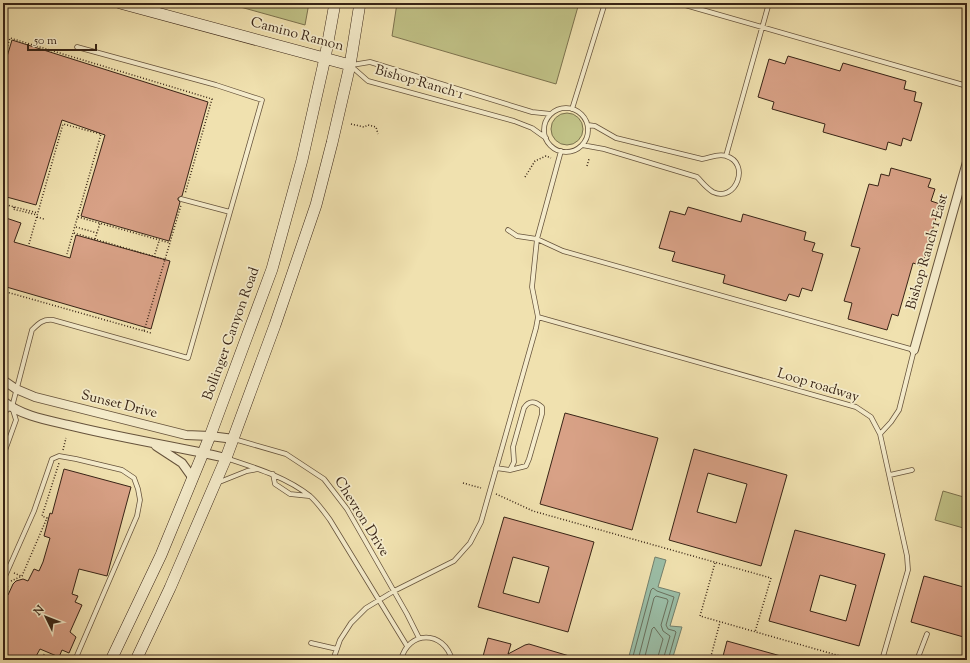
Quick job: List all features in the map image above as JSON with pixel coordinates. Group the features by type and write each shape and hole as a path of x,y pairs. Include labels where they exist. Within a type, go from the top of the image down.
{"main road":[{"name":"Camino Ramon","path":"120,3 350,65"},
{"name":"Bollinger Canyon Road","path":"111,660 161,555 210,436 272,269 302,160 325,58 335,3"},
{"path":"136,660 170,588 234,439 316,205 350,65 360,3"}],"street":[{"name":"Bishop Ranch 1 East","path":"914,350 967,162"},
{"name":"Sunset Drive","path":"3,380 16,389 34,397 186,435 234,439"},
{"name":"Sunset Drive","path":"3,401 29,416 103,434 226,458"},
{"name":"Sunset Drive","path":"150,443 182,463 192,477"}],"lane":[{"path":"572,109 605,3"},
{"path":"678,3 967,86"},
{"path":"726,156 769,3"},
{"path":"3,456 16,420 12,407 16,389 32,330 39,323 46,320 53,320 188,358 262,100 208,83 77,47"},
{"name":"Bishop Ranch 1","path":"350,65 370,62 532,112 551,114"},
{"name":"Bishop Ranch 1","path":"350,65 368,81 514,121 532,128 546,138"},
{"path":"560,109 572,109 582,115 588,125 588,134 582,145 570,152 561,151 552,147 546,138 544,128 551,114 560,109"},
{"path":"582,145 604,149 697,177 706,187 718,194 730,190 738,181 740,175 735,162 732,158 726,156 715,155 710,158 702,159 616,138 595,126 588,125"},
{"path":"333,660 340,640 351,623 366,608 394,591 454,560 470,543 481,522 536,328 538,317 532,287 537,240 561,151"},
{"path":"182,199 230,212"},
{"path":"508,230 517,236 537,240 563,251 914,350 898,410 891,422 880,434"},
{"name":"Loop roadway","path":"538,317 856,408 871,417 880,434 890,475 907,556 908,570 882,660"},
{"path":"496,468 510,470 526,466 542,414 542,407 534,402 526,404 524,408 513,447 514,462 510,470"},
{"path":"3,414 12,407"},
{"name":"Chevron Drive","path":"234,439 286,454 324,479 347,509 419,638"},
{"path":"3,582 34,511 52,459 60,456 122,470 134,478 140,500 137,516 132,531 75,660"},
{"name":"Chevron Drive","path":"226,458 273,474 289,482 311,497 330,520 407,646"},
{"path":"215,484 247,471 259,469"},
{"path":"890,475 912,470"},
{"path":"273,474 275,484 290,494 311,497"},
{"path":"917,660 927,634"},
{"path":"400,660 402,653 413,641 419,638 428,638 436,639 443,644 449,651 452,660"},
{"path":"311,643 337,649"}],"path":[{"path":"3,60 10,38 212,99 144,331"},
{"path":"29,244 63,124 101,134 76,227 67,254"},
{"path":"351,124 364,128 368,125 376,127 378,134"},
{"path":"526,177 534,161 546,156 551,158"},
{"path":"587,166 589,159"},
{"path":"3,204 37,215 44,219"},
{"path":"78,217 170,243"},
{"path":"95,239 100,223"},
{"path":"76,227 97,233"},
{"path":"74,233 166,260"},
{"path":"154,256 159,240"},
{"path":"3,291 151,333"},
{"path":"3,597 10,581 22,576 47,518 42,516 66,438"},
{"path":"463,483 481,488"},
{"path":"494,493 533,511 771,578 755,632"},
{"path":"715,563 700,616 854,660"},
{"path":"710,660 720,622"},
{"path":"40,660 44,654"},
{"path":"3,655 16,660"}],"green space":[{"path":"226,3 309,3 305,25"},
{"path":"397,3 579,3 556,84 392,36"},
{"path":"564,113 570,113 579,117 583,129 579,141 570,145 564,145 555,141 551,132 551,126 555,117"},
{"path":"943,491 967,498 967,529 935,520"}],"water":[{"path":"655,557 666,560 658,587 680,593 670,626 682,627 672,660 628,660"}],"building":[{"path":"12,40 208,102 182,196 178,198 180,202 169,241 81,216 105,135 62,120 36,205 3,196 3,70"},
{"path":"788,56 840,71 843,63 906,81 904,89 916,92 914,101 922,103 911,141 903,138 901,146 888,142 886,150 823,132 825,124 772,109 774,102 758,97 769,59 785,64"},
{"path":"891,168 931,179 928,187 935,189 931,201 940,204 922,266 913,263 898,316 892,314 887,330 848,319 852,303 844,301 860,248 851,246 869,184 878,186 881,174 889,176"},
{"path":"688,207 741,222 743,214 806,232 804,240 815,243 812,251 823,254 812,291 802,288 799,297 789,294 786,301 723,283 725,275 672,261 675,252 659,248 670,211 685,215"},
{"path":"3,217 21,223 14,242 70,258 76,235 170,261 151,329 3,286"},
{"path":"565,413 658,438 632,530 540,504"},
{"path":"694,449 787,475 761,566 669,540","holes":["708,473 747,484 736,523 697,512"]},
{"path":"64,469 131,487 107,576 79,569 72,594 78,596 75,602 82,605 70,632 76,637 69,653 62,650 59,657 40,649 34,660 18,660 3,653 3,599 8,595 16,581 23,579 28,581 34,569 39,571 50,538 44,536 50,513 52,514"},
{"path":"504,517 594,542 568,632 478,607","holes":["513,557 549,567 539,603 503,593"]},
{"path":"795,530 885,554 859,646 769,621","holes":["820,575 856,585 846,621 810,611"]},
{"path":"924,576 967,588 967,638 911,622"},
{"path":"488,638 511,644 508,654 529,644 576,658 576,660 482,660"},
{"path":"727,641 788,658 788,660 722,660"}]}
